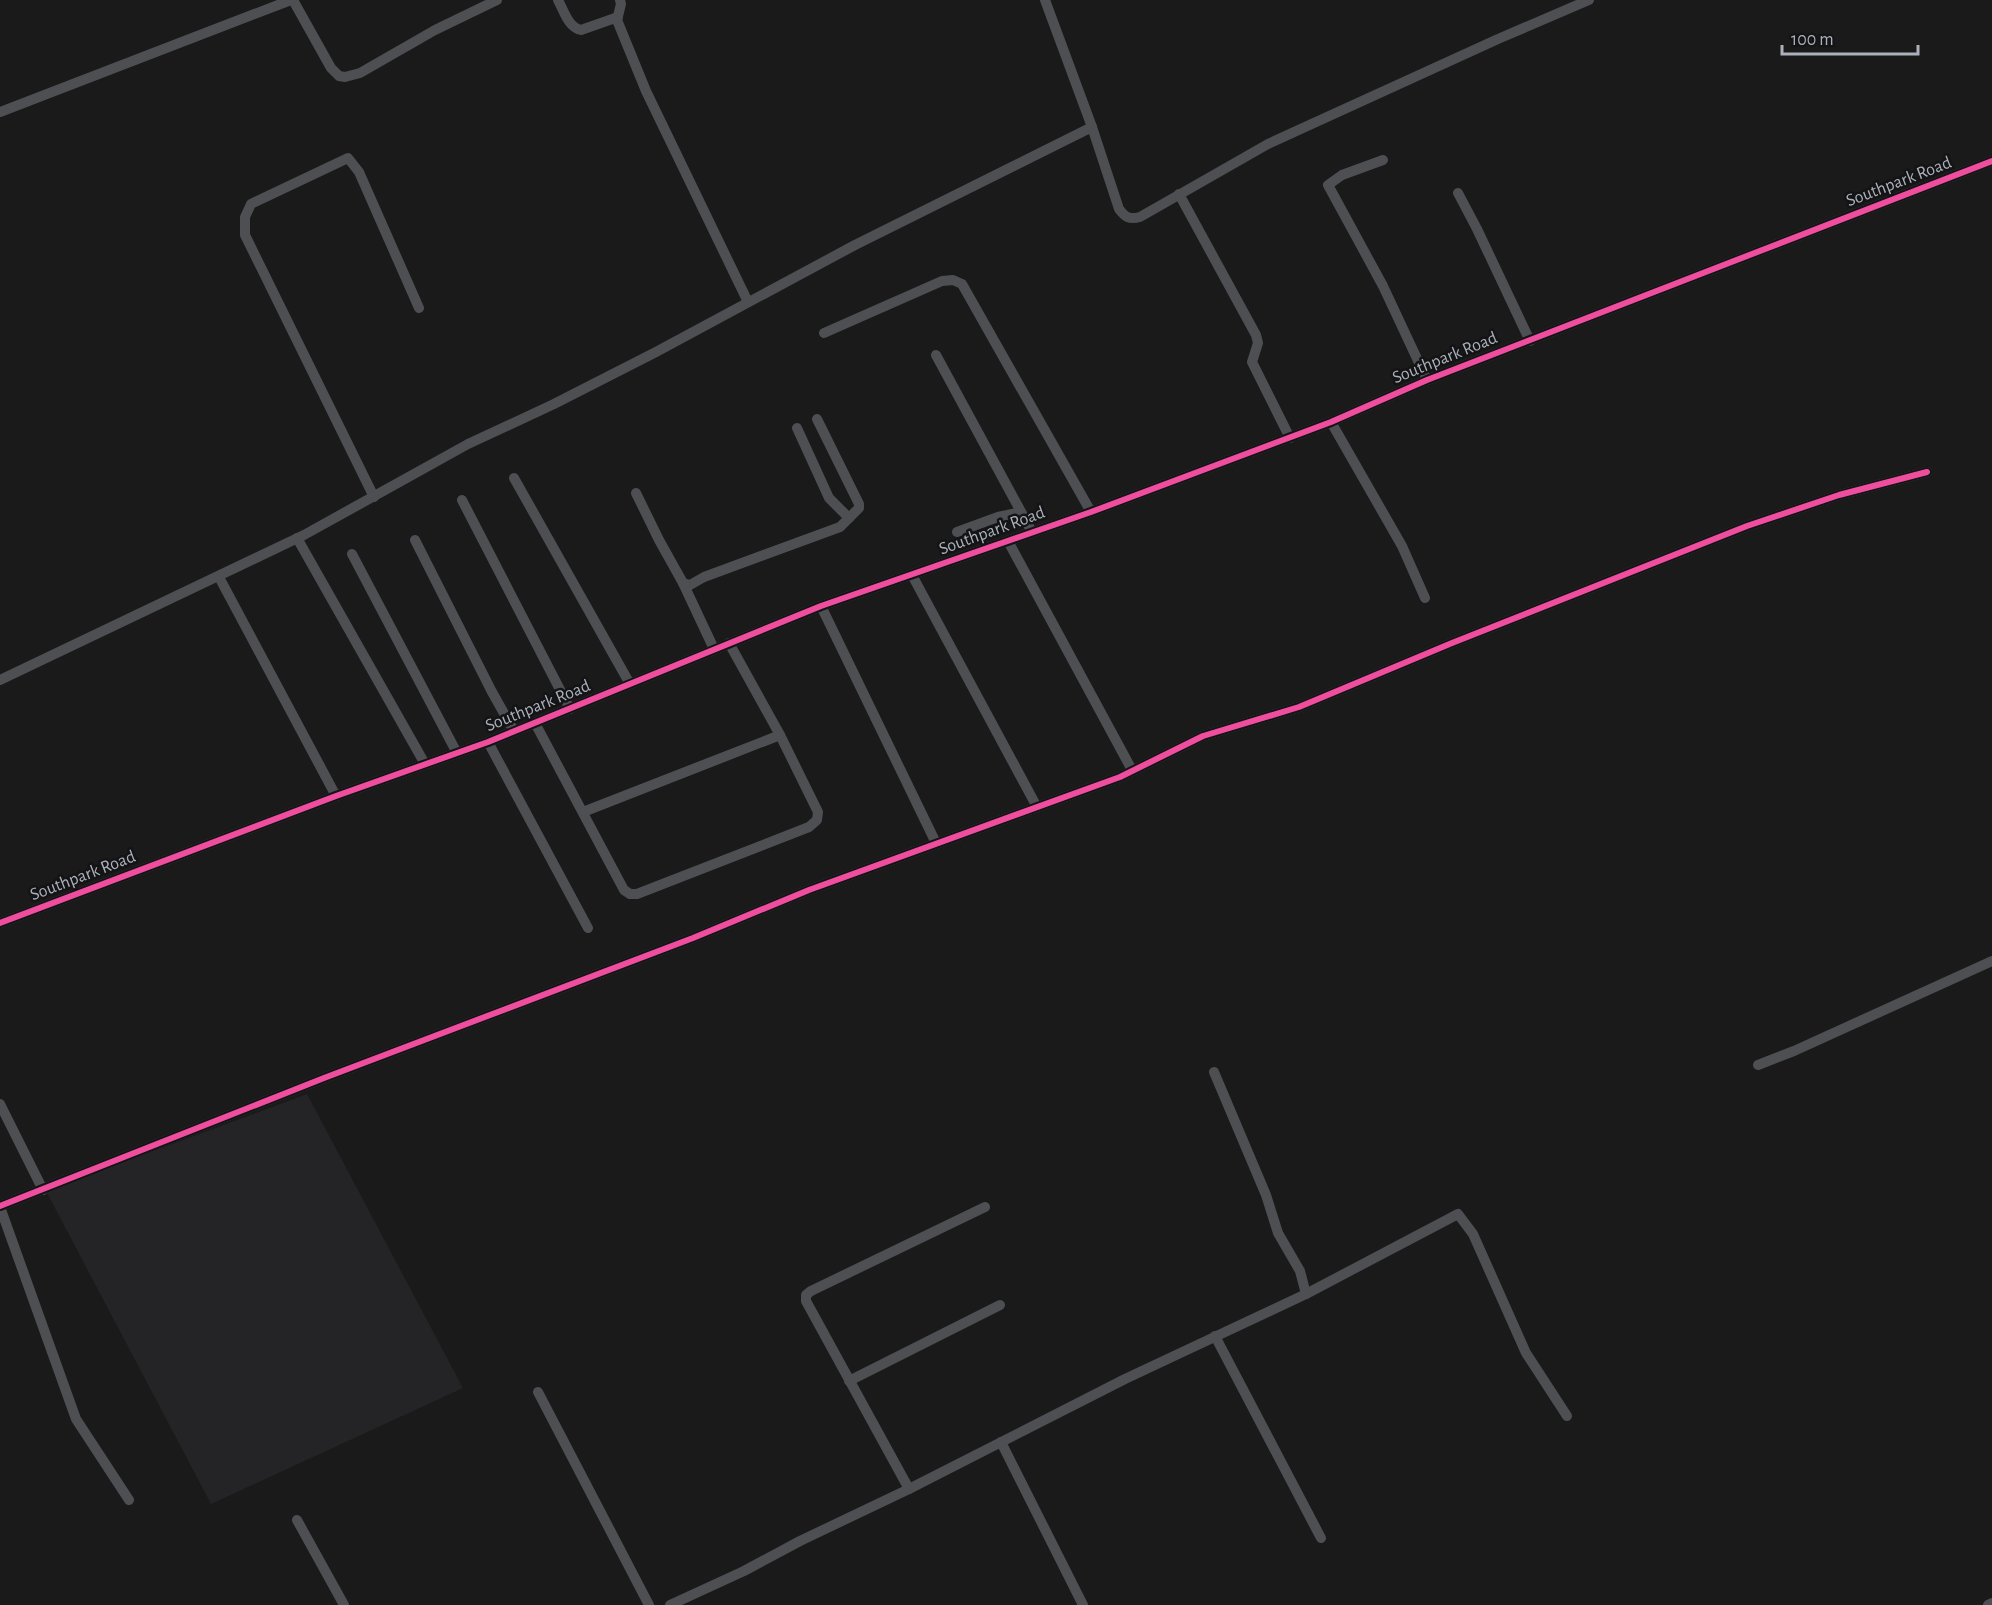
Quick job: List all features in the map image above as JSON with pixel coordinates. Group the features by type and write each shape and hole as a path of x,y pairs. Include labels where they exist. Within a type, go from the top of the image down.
{"street":[{"path":"0,112 292,0 331,68 339,76 345,77 360,74 435,30 497,0"},
{"path":"558,0 568,20 575,28 581,30 618,17"},
{"path":"1045,0 1119,208 1125,216 1132,219 1140,217 1268,144 1589,0"},
{"path":"623,1 618,20 646,91 748,302"},
{"path":"0,680 297,538 468,444 574,394 855,245 1092,127"},
{"path":"374,497 245,235 245,217 251,204 348,158 359,172 419,308"},
{"path":"1383,160 1342,175 1328,185 1383,286 1427,380"},
{"name":"Southpark Road","path":"0,923 336,796 488,742 821,606 1091,512 1331,423 1427,380 1992,161"},
{"path":"1458,193 1478,229 1530,341"},
{"path":"1179,194 1256,335 1258,343 1252,362 1290,438"},
{"path":"824,333 942,280 953,280 962,284 1091,512"},
{"path":"936,355 1032,532"},
{"path":"683,583 690,585 704,577 840,527 859,508 817,418"},
{"path":"1331,423 1402,546 1425,598"},
{"path":"797,428 829,498 849,518"},
{"path":"129,1500 76,1419 0,1207 324,1078 693,938 809,890 1120,777 1203,736 1299,707 1452,642 1747,526 1839,495 1927,471"},
{"path":"514,478 630,684"},
{"path":"636,493 714,649"},
{"path":"462,500 570,709"},
{"path":"957,532 998,517 1021,512"},
{"path":"297,538 424,764"},
{"path":"415,540 514,731"},
{"path":"1008,541 1132,770"},
{"path":"352,554 457,753"},
{"path":"912,575 1037,807"},
{"path":"219,577 336,796"},
{"path":"821,606 936,843"},
{"path":"536,723 624,890 630,894 637,894 809,827 817,820 818,812 780,735 729,643"},
{"path":"583,812 780,735"},
{"path":"488,742 588,928"},
{"path":"1758,1065 1794,1052 1992,961"},
{"path":"1214,1072 1266,1195 1278,1233 1300,1271 1306,1294"},
{"path":"0,1104 43,1190"},
{"path":"909,1489 806,1301 806,1295 985,1207"},
{"path":"670,1605 744,1571 800,1541 1215,1336 1306,1294 1458,1214 1473,1234 1526,1353 1567,1416"},
{"path":"849,1381 1000,1305"},
{"path":"1215,1336 1321,1538"},
{"path":"538,1392 649,1605"},
{"path":"1001,1442 1083,1605"},
{"path":"297,1520 344,1605"}],"shaded area":[{"path":"307,1094 463,1388 211,1504 46,1191"}],"cycle path":[{"path":"0,923 336,796 488,742 821,606 1091,512 1331,422 1427,380 1992,161"},
{"path":"0,1206 324,1078 693,938 809,890 1120,777 1203,736 1299,707 1452,643 1747,526 1839,495 1927,472"}]}
